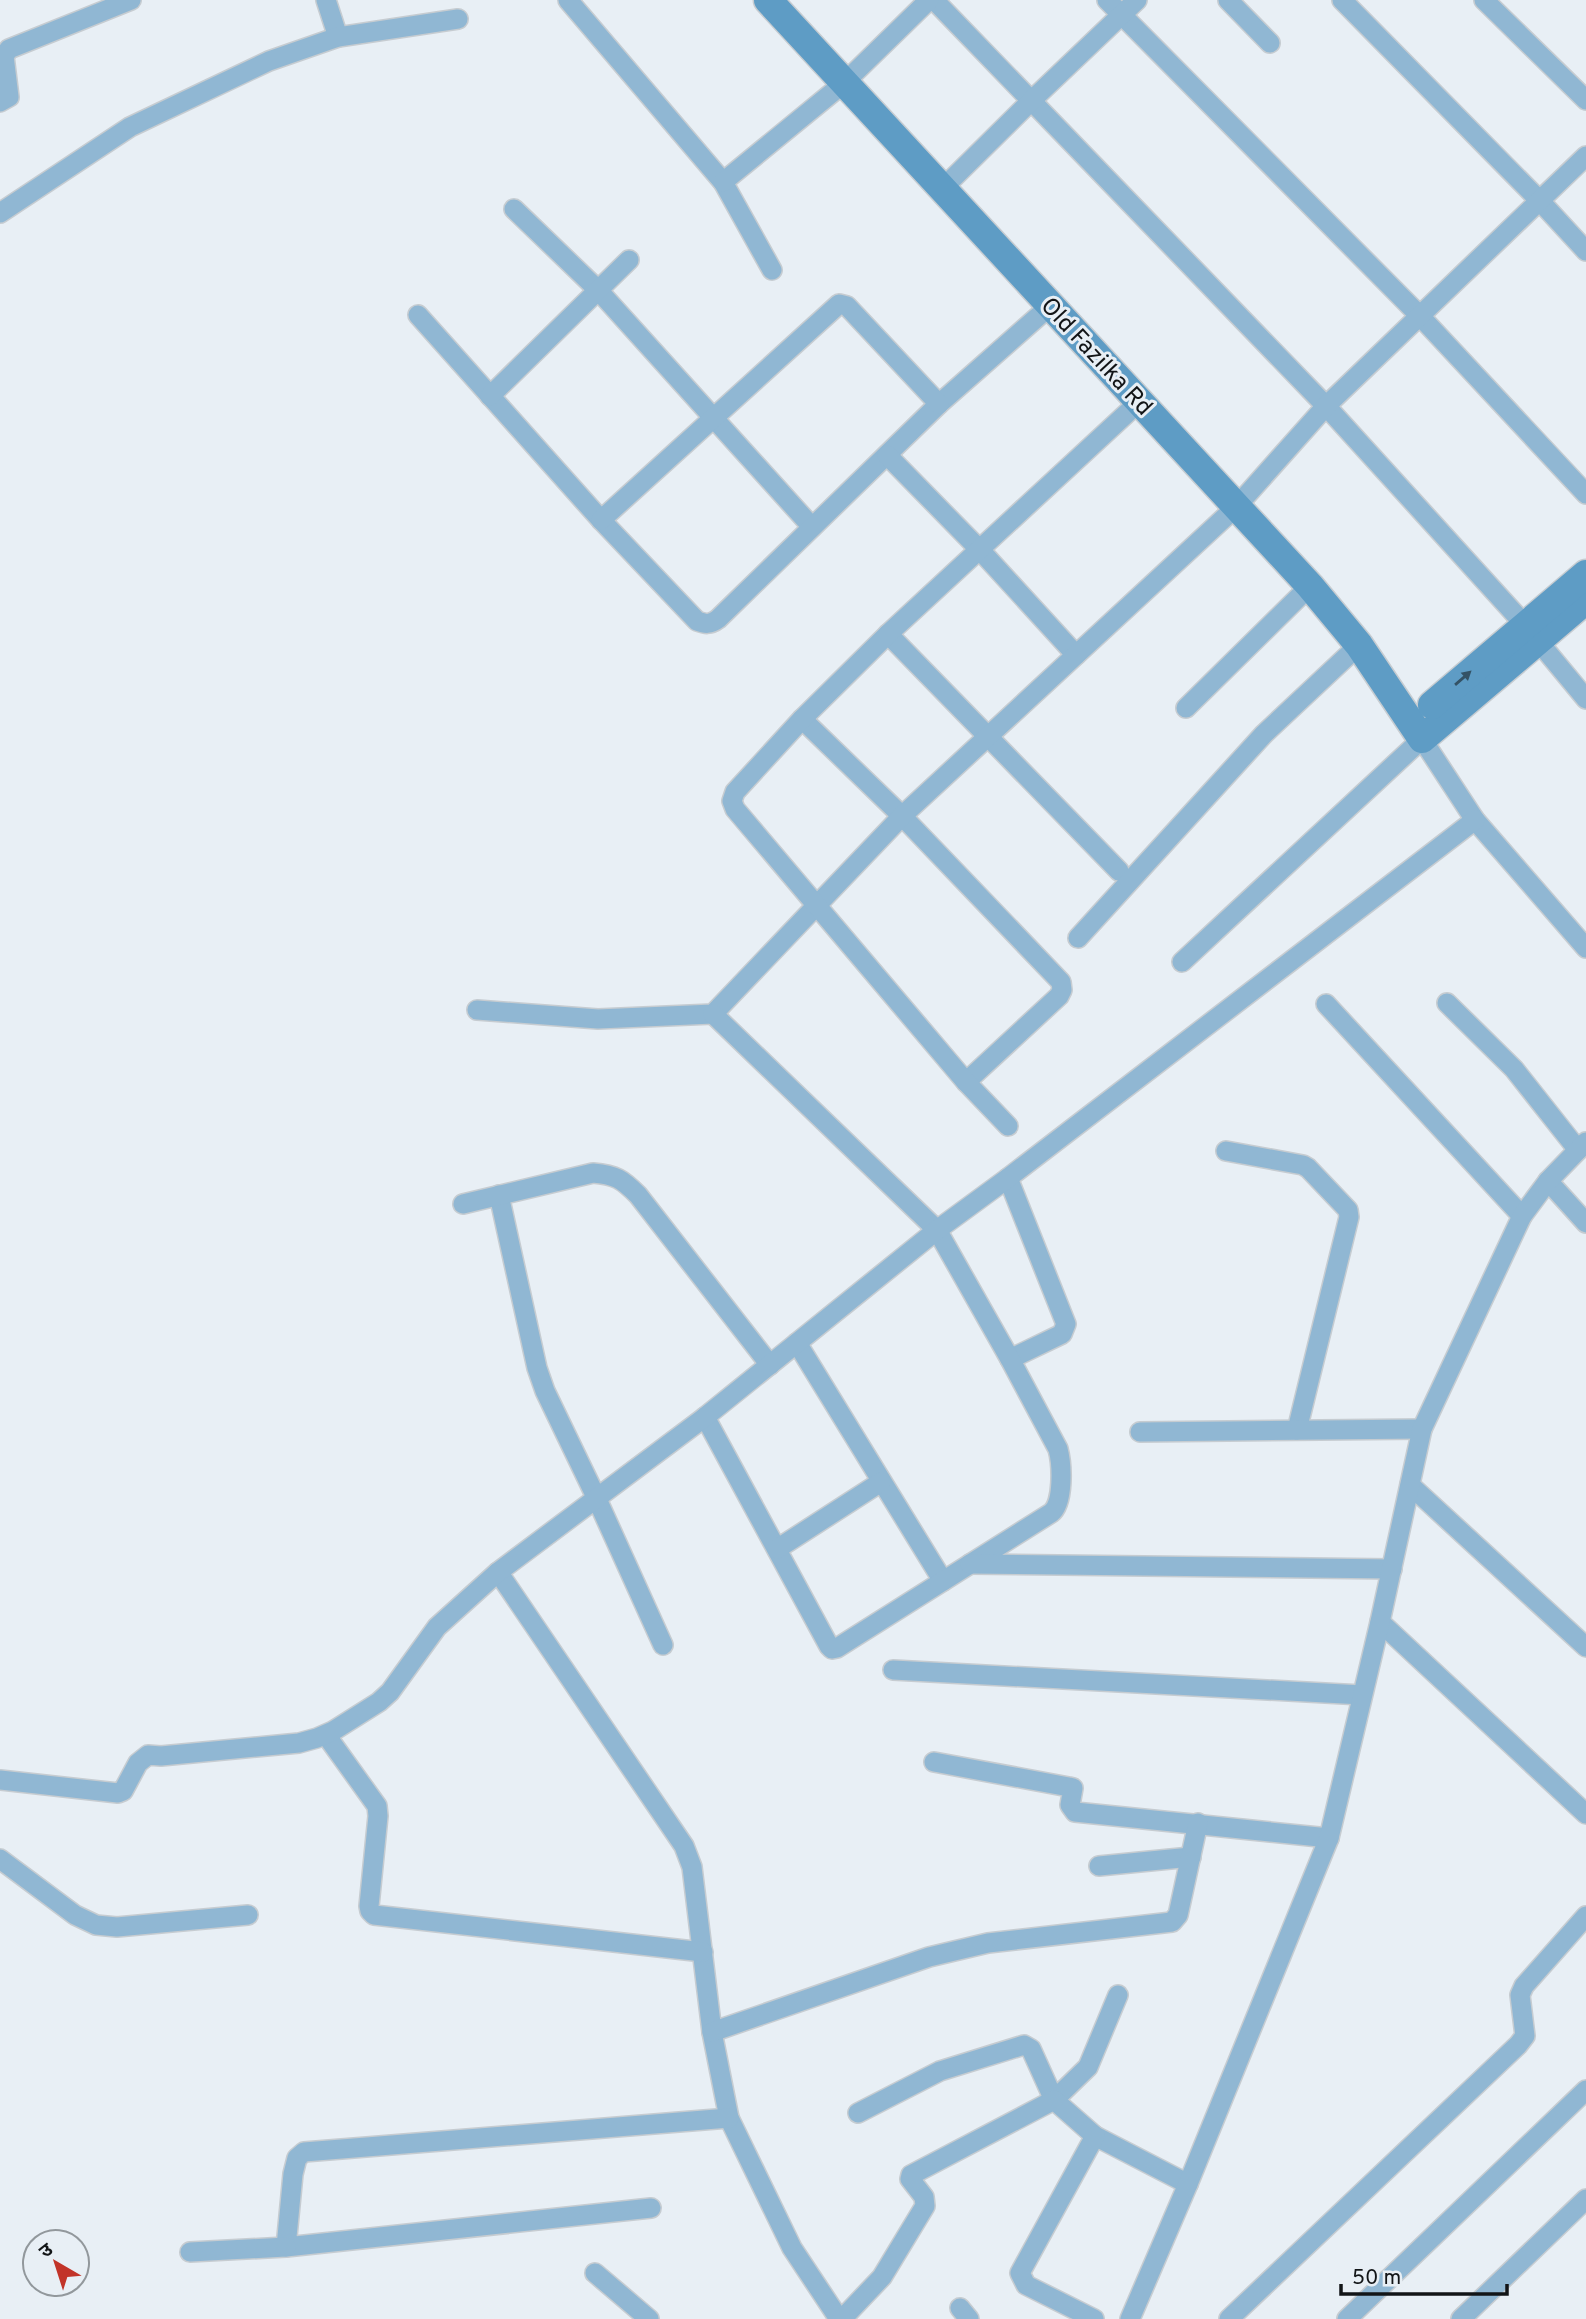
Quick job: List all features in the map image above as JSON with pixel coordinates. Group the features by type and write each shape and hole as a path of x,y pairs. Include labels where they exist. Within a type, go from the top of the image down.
{"main road":[{"name":"Old Fazilka Rd","path":"768,0 1310,586 1359,645 1417,731"},
{"path":"1417,731 1531,633 1586,573"},
{"path":"1531,633 1586,600"}],"street":[{"path":"0,102 9,97 4,56 9,49 131,0"},
{"path":"326,0 338,37"},
{"path":"568,0 723,183 772,270"},
{"path":"723,183 844,83 931,0 1326,406 1531,633 1586,699"},
{"path":"942,189 1031,101 1114,7 1137,0"},
{"path":"1228,0 1270,43"},
{"path":"1342,0 1586,251"},
{"path":"1484,0 1586,100"},
{"path":"1114,7 1419,315 1586,494"},
{"path":"0,212 130,127 269,61 338,37 458,19"},
{"path":"477,1010 598,1018 713,1014 902,816 1236,507 1326,406 1586,156"},
{"path":"514,209 598,290 812,527"},
{"path":"490,396 629,260"},
{"path":"601,520 839,304 847,306 939,404"},
{"path":"418,314 601,520 697,621 704,624 718,619 939,404 1050,306"},
{"path":"1008,1126 965,1082 735,809 732,801 735,792 802,719 888,634 1139,402"},
{"path":"887,455 980,550 1076,655"},
{"path":"1186,708 1310,586"},
{"path":"888,634 1119,870"},
{"path":"1078,938 1264,734 1359,645"},
{"path":"802,719 902,816 1061,982 1062,990 1059,996 965,1082"},
{"path":"1182,962 1417,731 1475,820 1586,948"},
{"path":"0,1780 113,1794 123,1791 138,1763 148,1755 299,1743 326,1735 379,1702 390,1692 437,1627 498,1572 705,1417 937,1230 1009,1178 1475,820"},
{"path":"1130,2319 1329,1838 1422,1429 1522,1216 1548,1181 1582,1146 1514,1069 1447,1003"},
{"path":"1326,1004 1522,1216"},
{"path":"705,1417 832,1649 1051,1513 1059,1503 1058,1449 937,1230 713,1014"},
{"path":"1226,1151 1303,1165 1348,1210 1349,1217 1297,1430"},
{"path":"463,1204 593,1173 612,1174 638,1195 770,1365"},
{"path":"1009,1178 1066,1324 1062,1334 1010,1359"},
{"path":"1548,1181 1586,1223"},
{"path":"499,1195 537,1368 545,1391 663,1646"},
{"path":"797,1343 943,1581"},
{"path":"1140,1432 1422,1429"},
{"path":"776,1549 881,1482"},
{"path":"1410,1485 1586,1647"},
{"path":"969,1564 1392,1569"},
{"path":"498,1572 684,1846 692,1867 712,2032 729,2118 792,2248 841,2319 882,2277 925,2206 924,2197 910,2179 911,2175 1054,2100 1088,2067 1118,1996"},
{"path":"1380,1622 1586,1814"},
{"path":"893,1670 1363,1695"},
{"path":"326,1735 377,1806 369,1906 374,1915 703,1952"},
{"path":"934,1762 1073,1788 1070,1805 1075,1812 1329,1838"},
{"path":"712,2032 929,1957 988,1943 1172,1922 1178,1915 1198,1823"},
{"path":"1099,1866 1191,1857"},
{"path":"0,1859 75,1915 96,1926 117,1927 248,1915"},
{"path":"1228,2319 1518,2045 1525,2036 1520,1995 1524,1986 1586,1916"},
{"path":"858,2113 940,2071 1024,2045 1031,2049 1054,2100 1095,2136 1188,2184"},
{"path":"1347,2319 1586,2090"},
{"path":"286,2247 293,2174 297,2158 304,2152 729,2118"},
{"path":"1094,2319 1026,2285 1021,2280 1020,2273 1095,2136"},
{"path":"1461,2319 1586,2199"},
{"path":"190,2252 286,2247 651,2208"},
{"path":"595,2273 649,2319"}]}
